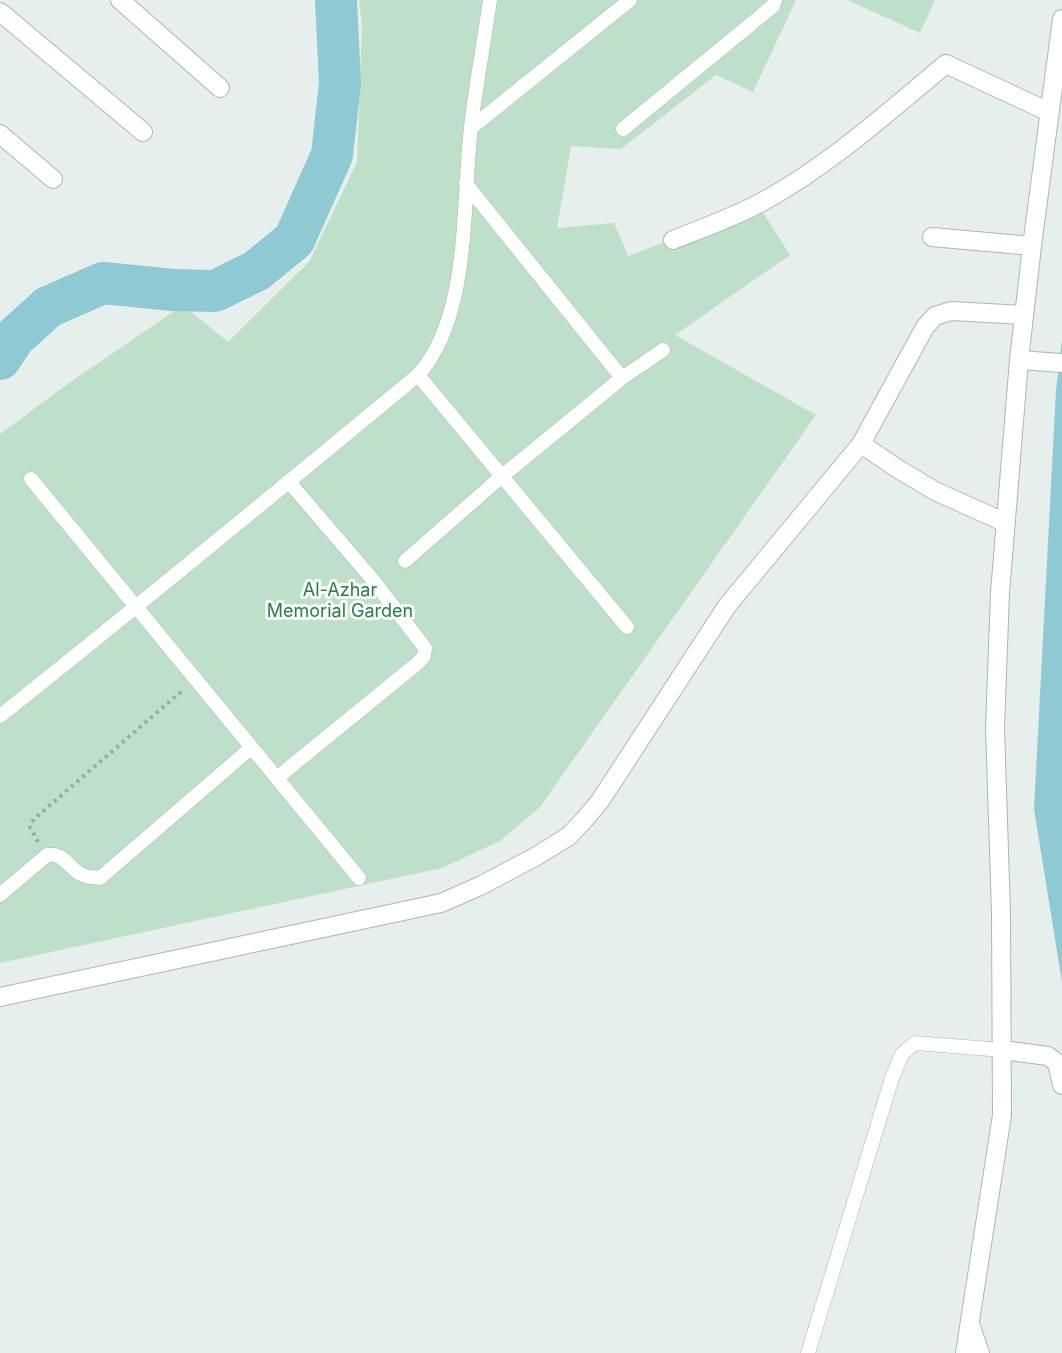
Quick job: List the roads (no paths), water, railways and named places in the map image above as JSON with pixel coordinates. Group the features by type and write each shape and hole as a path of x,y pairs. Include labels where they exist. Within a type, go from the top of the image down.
{"street":[{"path":"120,0 220,88"},
{"path":"0,12 143,132"},
{"path":"965,1353 1002,1115 1001,913 995,728 1000,593 1019,360 1062,20"},
{"path":"673,240 761,203 802,178 859,137 946,64 1049,112"},
{"path":"0,134 53,178"},
{"path":"932,237 1032,246"},
{"path":"0,997 441,903 499,877 569,836 600,801 727,606 861,444 925,327 935,316 951,310 1024,315"},
{"path":"1019,360 1059,362"},
{"path":"861,444 935,491 1006,522"},
{"path":"1003,1050 1048,1056 1057,1063 1062,1085"},
{"path":"970,1324 980,1353"}],"lane":[{"path":"0,716 289,482 418,375 431,360 447,326 460,264 471,128 490,0"},
{"path":"471,128 630,0"},
{"path":"623,129 773,6 775,0"},
{"path":"466,184 622,378"},
{"path":"405,561 501,477 622,378 663,350"},
{"path":"418,375 627,627"},
{"path":"31,479 359,878"},
{"path":"278,777 419,662 424,656 425,648 373,580 289,482"},
{"path":"0,895 47,855 54,854 64,858 77,872 87,877 100,878 251,748"},
{"path":"808,1353 884,1102 902,1054 915,1043 1003,1050"}],"water":[{"path":"1062,340 1062,982 1034,809 1056,390"}],"waterway":[{"path":"0,359 14,338 48,307 103,283 173,290 215,291 256,271 294,240 332,155 340,83 336,0"}],"park label":[{"name":"Al-Azhar Memorial Garden","path":"340,601"}]}
